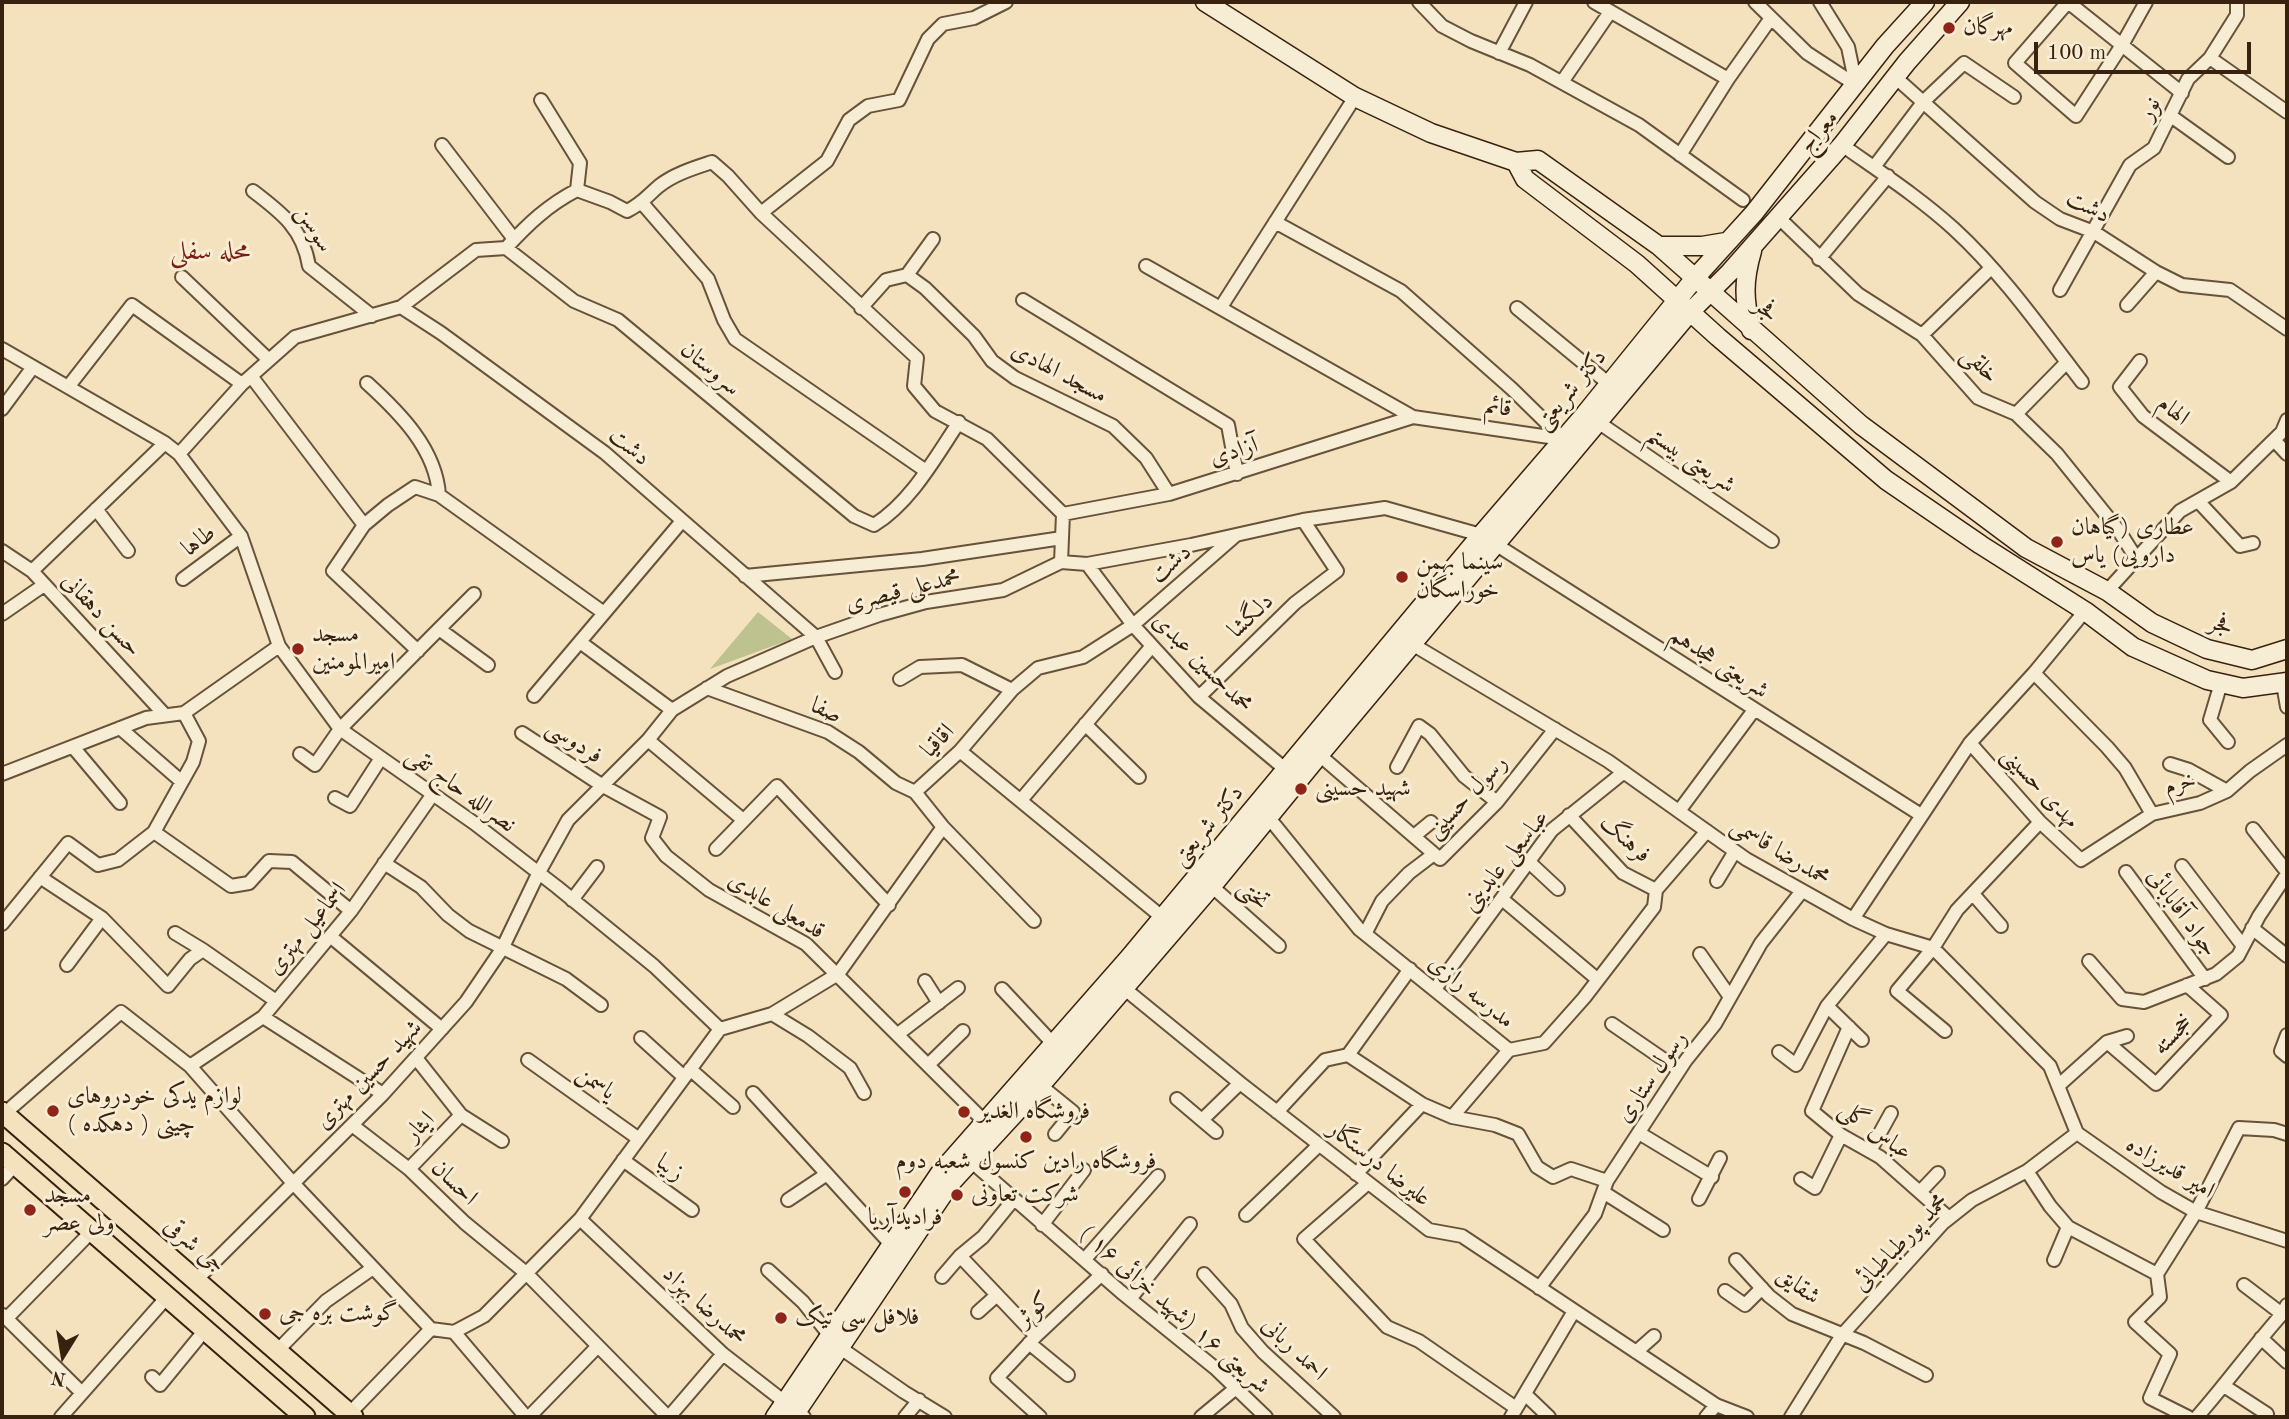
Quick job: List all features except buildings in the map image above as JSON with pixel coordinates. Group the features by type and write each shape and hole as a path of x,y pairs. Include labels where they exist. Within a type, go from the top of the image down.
{"main road":[{"name":"فجر","path":"1205,2 1355,97 1431,133 1516,162 1538,160 1658,246 1861,425 2026,548 2106,591 2152,623 2207,649 2252,660 2287,649"},
{"name":"معراج","path":"1695,278 1754,213 1885,46 1925,2"},
{"name":"معراج","path":"1710,291 1842,145 1895,77 1960,2"},
{"path":"1516,162 1525,179 1596,231 1886,480 1980,545 2085,611 2133,647 2207,680 2243,688 2285,683"},
{"path":"1658,246 1702,246 1726,242"},
{"path":"1751,330 1744,285 1753,246"},
{"name":"دکتر شریعتی","path":"1615,389 1676,329 1695,278"},
{"name":"دکتر شریعتی","path":"791,1413 834,1341 896,1250 940,1173 965,1156 1118,983 1683,306 1710,291"},
{"path":"1676,329 1692,324 1706,326"},
{"path":"2085,611 2106,591"},
{"name":"جی شرقی","path":"3,1113 351,1415"},
{"path":"6,1166 92,1231 305,1417"}],"street":[{"path":"761,213 827,161 849,120 868,106 899,100 928,38 943,24 974,18 1006,2"},
{"path":"1419,2 1442,26 1530,65 1639,125 1743,200"},
{"path":"1499,52 1527,2"},
{"path":"1594,2 1728,79"},
{"path":"1755,2 1807,53 1856,85"},
{"path":"1820,2 1848,47 1856,85"},
{"path":"2146,2 2122,45 2076,116 2015,63 2068,2 2122,45 2182,93"},
{"name":"نور","path":"2060,290 2130,165 2154,148 2188,79 2210,58 2237,15 2237,2"},
{"path":"1562,82 1610,12"},
{"path":"1680,155 1728,79 1772,18"},
{"path":"2210,58 2287,112"},
{"path":"1874,167 1924,101 1964,63 2014,97"},
{"name":"دشت","path":"1895,77 2035,202 2060,219 2094,232 2156,272 2182,285 2230,290 2287,329"},
{"path":"1221,307 1355,97"},
{"path":"541,100 580,163 577,191"},
{"path":"2171,116 2228,157"},
{"path":"442,145 510,244"},
{"path":"1842,145 1888,176 1954,229 1991,268 2082,382"},
{"path":"179,454 246,380 295,337 401,307 476,250 510,244 529,222 577,191 627,211 642,203 660,186 682,172 712,162 761,213 916,358 914,386 935,411 987,439 1063,514 1061,562 1087,564 1303,520"},
{"path":"1819,259 1888,176"},
{"name":"سوسن","path":"253,191 286,216 307,250 309,266 372,316"},
{"path":"642,203 708,279 724,320 735,339 926,471"},
{"name":"خلقی","path":"1777,216 1858,294 1922,335 1978,398 2016,414 2057,454 2119,531 2136,558"},
{"name":"قائم","path":"1275,222 1401,291 1512,389 1569,444"},
{"path":"861,308 886,280 907,275 933,239"},
{"name":"سروستان","path":"510,244 574,301 618,320 854,516 874,525 890,515 926,471 959,422"},
{"name":"قائم","path":"1146,266 1413,417 1569,444"},
{"path":"1922,335 1991,268"},
{"path":"2127,305 2156,272"},
{"name":"مسجد الهادی","path":"907,275 925,288 974,336 992,361 1016,378 1114,426 1146,458 1169,494"},
{"path":"182,277 269,360"},
{"path":"1023,300 1228,425 1237,474"},
{"path":"68,387 132,305 246,380 364,526"},
{"name":"دشت","path":"401,307 441,333 605,453 816,637"},
{"path":"1517,309 1615,389"},
{"name":"نصرالله حاج تقی","path":"2,348 165,443 179,454 241,536 279,646 340,729 433,794 572,900 654,966 720,1029"},
{"name":"الهام","path":"2140,361 2120,387 2143,416 2231,482"},
{"path":"2016,414 2067,362"},
{"path":"2,409 33,367"},
{"path":"367,383 398,411 419,441 438,475 439,495"},
{"name":"آزادی","path":"1063,514 1169,494 1413,417"},
{"name":"شریعتی بیستم","path":"1592,418 1772,541"},
{"path":"2106,591 2180,511 2231,482 2282,432 2287,420"},
{"path":"2274,440 2287,454"},
{"path":"32,571 165,443"},
{"path":"418,651 333,571 364,526 388,505 415,487 439,495 604,614"},
{"path":"2197,501 2240,546 2253,543"},
{"name":"شریعتی هجدهم","path":"1303,520 1385,508 1489,540 1921,815"},
{"path":"96,509 128,551"},
{"name":"دلگشا","path":"1199,696 1295,603 1337,571 1303,520"},
{"path":"534,696 682,521"},
{"name":"دشت","path":"1133,625 1237,535"},
{"name":"طاها","path":"183,579 241,536"},
{"path":"745,576 922,559 1062,538"},
{"name":"حسن دهقانی","path":"2,551 32,571 164,714"},
{"name":"محمدعلی قیصری","path":"538,874 568,820 648,740 672,710 727,676 816,637 879,615 926,602 1003,590 1061,562"},
{"name":"محمدحسین عبدی","path":"1087,564 1133,625 1199,696 1292,775"},
{"path":"2,614 44,585"},
{"path":"300,754 315,765 340,729 474,594"},
{"path":"1853,919 1970,743 2034,673 2085,611"},
{"name":"اقاقیا","path":"1034,921 943,827 915,792 960,751 1012,690 1038,668 1083,657 1133,625"},
{"path":"439,629 488,665"},
{"path":"816,637 835,672"},
{"name":"محمدرضا قاسمی","path":"1406,640 1623,772 1735,852 1853,919 1886,934 1933,948 2050,1066 2077,1133"},
{"path":"580,642 672,710"},
{"path":"2,775 146,718 184,713 279,646"},
{"path":"1021,800 1152,646"},
{"path":"900,679 920,667 962,665 1012,690"},
{"path":"2034,673 2125,768 2152,814"},
{"path":"2221,683 2210,720 2228,742"},
{"path":"2285,683 2287,707"},
{"name":"صفا","path":"708,688 828,732 859,752 896,783 915,792"},
{"path":"1679,811 1754,710"},
{"path":"2,924 68,843 98,865 118,860 155,832 193,762 199,741 184,713"},
{"path":"1086,724 1139,777"},
{"path":"1397,767 1419,726 1430,734 1464,776 1497,802"},
{"path":"120,728 181,782"},
{"name":"رسول حسینی","path":"1313,750 1440,859 1497,802 1555,729"},
{"name":"فردوسی","path":"522,733 603,786"},
{"path":"648,740 742,819"},
{"name":"مهدی حسینی","path":"1970,743 2040,822 2081,860"},
{"name":"خرم","path":"2081,860 2152,814 2200,803 2227,791 2287,745"},
{"path":"73,747 120,803"},
{"path":"960,751 1169,923"},
{"path":"335,798 350,806 381,758"},
{"path":"2170,764 2189,770 2227,791"},
{"name":"عباسعلی عابدینی","path":"1434,989 1552,830 1623,772"},
{"name":"قدمعلی عابدی","path":"603,786 660,817 652,838 666,856 709,890 806,944 991,1128"},
{"path":"716,849 742,819 777,786 888,905"},
{"name":"اسماعیل مهتری","path":"190,1066 263,1017 351,911 433,794"},
{"name":"مدرسه رازی","path":"1263,811 1366,934 1509,1050 1528,1048 1544,1042 1654,907 1656,890 1707,831"},
{"name":"فرهنگ","path":"1569,815 1623,873 1656,890"},
{"path":"1413,836 1431,822"},
{"path":"1945,1031 1897,991 1933,948 1957,910 2040,822"},
{"path":"3,1113 121,1012 190,1066 293,1183 431,1329 454,1332 484,1316 580,1219 720,1029 772,1014 838,974 943,827"},
{"path":"2089,961 2122,999 2144,1002 2216,974 2238,956 2252,928 2287,873 2253,829"},
{"path":"155,832 231,886 249,883 269,861 292,862 351,911"},
{"path":"1717,881 1735,852"},
{"path":"1366,934 1382,901 1409,873 1434,854"},
{"path":"1529,862 1558,890"},
{"path":"384,863 421,887 448,915 469,931 566,979 601,1005"},
{"path":"2182,866 2243,946"},
{"path":"572,900 597,867"},
{"name":"جواد آقابابائی","path":"2126,872 2204,979"},
{"name":"شهید حسین مهتری","path":"196,1280 383,1094 466,1002 502,949 538,874"},
{"path":"40,877 102,918 168,986 190,959 203,950"},
{"name":"تختی","path":"1205,881 1279,946"},
{"name":"رسول ستاری","path":"1539,1288 1595,1214 1605,1187 1679,1070 1715,1024 1761,943 1802,891"},
{"path":"1973,894 2001,926"},
{"path":"1502,899 1597,979"},
{"path":"67,965 102,918"},
{"path":"2252,928 2287,956"},
{"path":"175,933 276,1001"},
{"path":"1779,1052 1796,1065 1827,1006 1886,934"},
{"path":"330,936 442,1029"},
{"path":"1700,954 1731,997"},
{"path":"1277,1112 1325,1060 1348,1055 1410,969"},
{"path":"925,981 939,1003"},
{"name":"علیرضا درستگار","path":"1118,983 1240,1083 1429,1230 1462,1236 1717,1405 1747,1417"},
{"name":"خجسته","path":"2107,1042 2156,1084 2221,1015 2188,985"},
{"path":"898,1034 958,988"},
{"path":"1002,989 1059,1051"},
{"path":"1827,1006 1862,1040"},
{"path":"772,1014 808,1036 850,1068 864,1093"},
{"path":"263,1017 383,1094"},
{"path":"1612,1024 1679,1070"},
{"name":"عباس گلی","path":"1849,1027 1812,1111 1841,1135 1880,1157 1949,1218"},
{"path":"928,1065 963,1031"},
{"path":"2287,1035 2281,1051 2287,1056"},
{"path":"2058,1086 2107,1042 2127,1036"},
{"path":"641,1038 733,1107"},
{"path":"1452,1117 1509,1050"},
{"path":"1348,1055 1422,1104 1452,1117 1494,1125 1518,1134 1537,1167 1553,1177 1570,1169 1605,1187 1663,1230"},
{"path":"416,1058 461,1115 502,1141"},
{"name":"یاسمن","path":"528,1060 639,1139"},
{"path":"1034,1080 1073,1112 1055,1134"},
{"path":"1202,1120 1240,1083"},
{"path":"753,1093 896,1250"},
{"path":"1177,1099 1216,1132"},
{"path":"1356,1174 1422,1104"},
{"path":"1870,1151 1891,1113"},
{"name":"ایثار","path":"409,1168 461,1115"},
{"name":"احسان","path":"352,1125 409,1168 466,1223 526,1273 668,1417"},
{"path":"2188,1417 2150,1398 2170,1354 2135,1322 2160,1297 2157,1274 2196,1212 2239,1128 2274,1130 2287,1134"},
{"path":"1639,1133 1712,1177"},
{"name":"محمد پورطباطبائی","path":"1791,1417 1842,1335 1949,1218 1972,1200 2027,1171 2077,1133"},
{"name":"امیر قدیرزاده","path":"2077,1133 2161,1192 2196,1212 2287,1241"},
{"path":"1801,1179 1815,1188 1841,1135"},
{"path":"1246,1215 1319,1145"},
{"name":"شریعتی ۱۶ (شهید خزائی ۱۶ )","path":"965,1156 1130,1300 1215,1368 1266,1417"},
{"path":"1699,1199 1720,1158"},
{"name":"زیبا","path":"623,1160 692,1210"},
{"path":"1042,1225 1084,1170"},
{"path":"2027,1171 2050,1206 2068,1227 2157,1274"},
{"path":"1920,1192 1938,1173"},
{"path":"788,1200 827,1174"},
{"path":"1085,1259 1158,1175"},
{"path":"1368,1183 1304,1239 1387,1326 1419,1341 1513,1413 1574,1311"},
{"path":"942,1277 960,1256 983,1237 1014,1199"},
{"name":"محمدرضا بهزاد","path":"580,1219 723,1354 791,1413"},
{"path":"1130,1300 1191,1224"},
{"path":"2054,1260 2068,1227"},
{"path":"82,1393 4,1316 92,1231"},
{"path":"960,1256 1032,1340 1068,1375"},
{"name":"شقایق","path":"1736,1260 1762,1288 1793,1314 1864,1343 1926,1375"},
{"path":"277,1351 326,1301 373,1268"},
{"path":"768,1270 803,1301 834,1341 945,1417"},
{"name":"کوثر","path":"1040,1417 997,1378 1032,1340 1102,1274"},
{"name":"احمد ربانی","path":"1204,1274 1231,1304 1242,1328 1263,1352 1334,1417"},
{"path":"2197,1417 2285,1310 2244,1285"},
{"path":"1724,1292 1745,1305 1762,1288"},
{"path":"978,1312 996,1295"},
{"path":"61,1417 167,1297"},
{"path":"351,1415 431,1329"},
{"path":"152,1377 160,1385 205,1330"},
{"path":"454,1332 528,1417 597,1346"},
{"path":"1636,1352 1654,1336"},
{"path":"2261,1338 2287,1362"},
{"path":"668,1417 723,1354"},
{"path":"2224,1386 2267,1414"},
{"path":"1200,1417 1236,1388"},
{"path":"1525,1394 1549,1417"},
{"path":"905,1417 919,1400"},
{"path":"1706,1417 1717,1405"}],"green space":[{"path":"758,612 792,639 710,669"}],"place":[{"name":"مهرگان","path":"1949,28"},
{"name":"عطاری (گیاهان دارویی) یاس","path":"2057,542"},
{"name":"سینما بهمن خوراسگان","path":"1402,577"},
{"name":"مسجد امیرالمومنین","path":"298,649"},
{"name":"شهید حسینی","path":"1301,789"},
{"name":"لوازم یدکی خودروهای چینی ( دهکده )","path":"53,1111"},
{"name":"فروشگاه الغدیر","path":"964,1112"},
{"name":"فروشگاه رادین کنسول شعبه دوم","path":"1026,1137"},
{"name":"فرادیدآریا","path":"905,1192"},
{"name":"شرکت تعاونی","path":"957,1195"},
{"name":"مسجد ولی عصر","path":"30,1210"},
{"name":"گوشت بره جی","path":"265,1314"},
{"name":"فلافل سی تیک","path":"781,1318"}],"district":[{"name":"محله سفلی","path":"210,252"}]}
